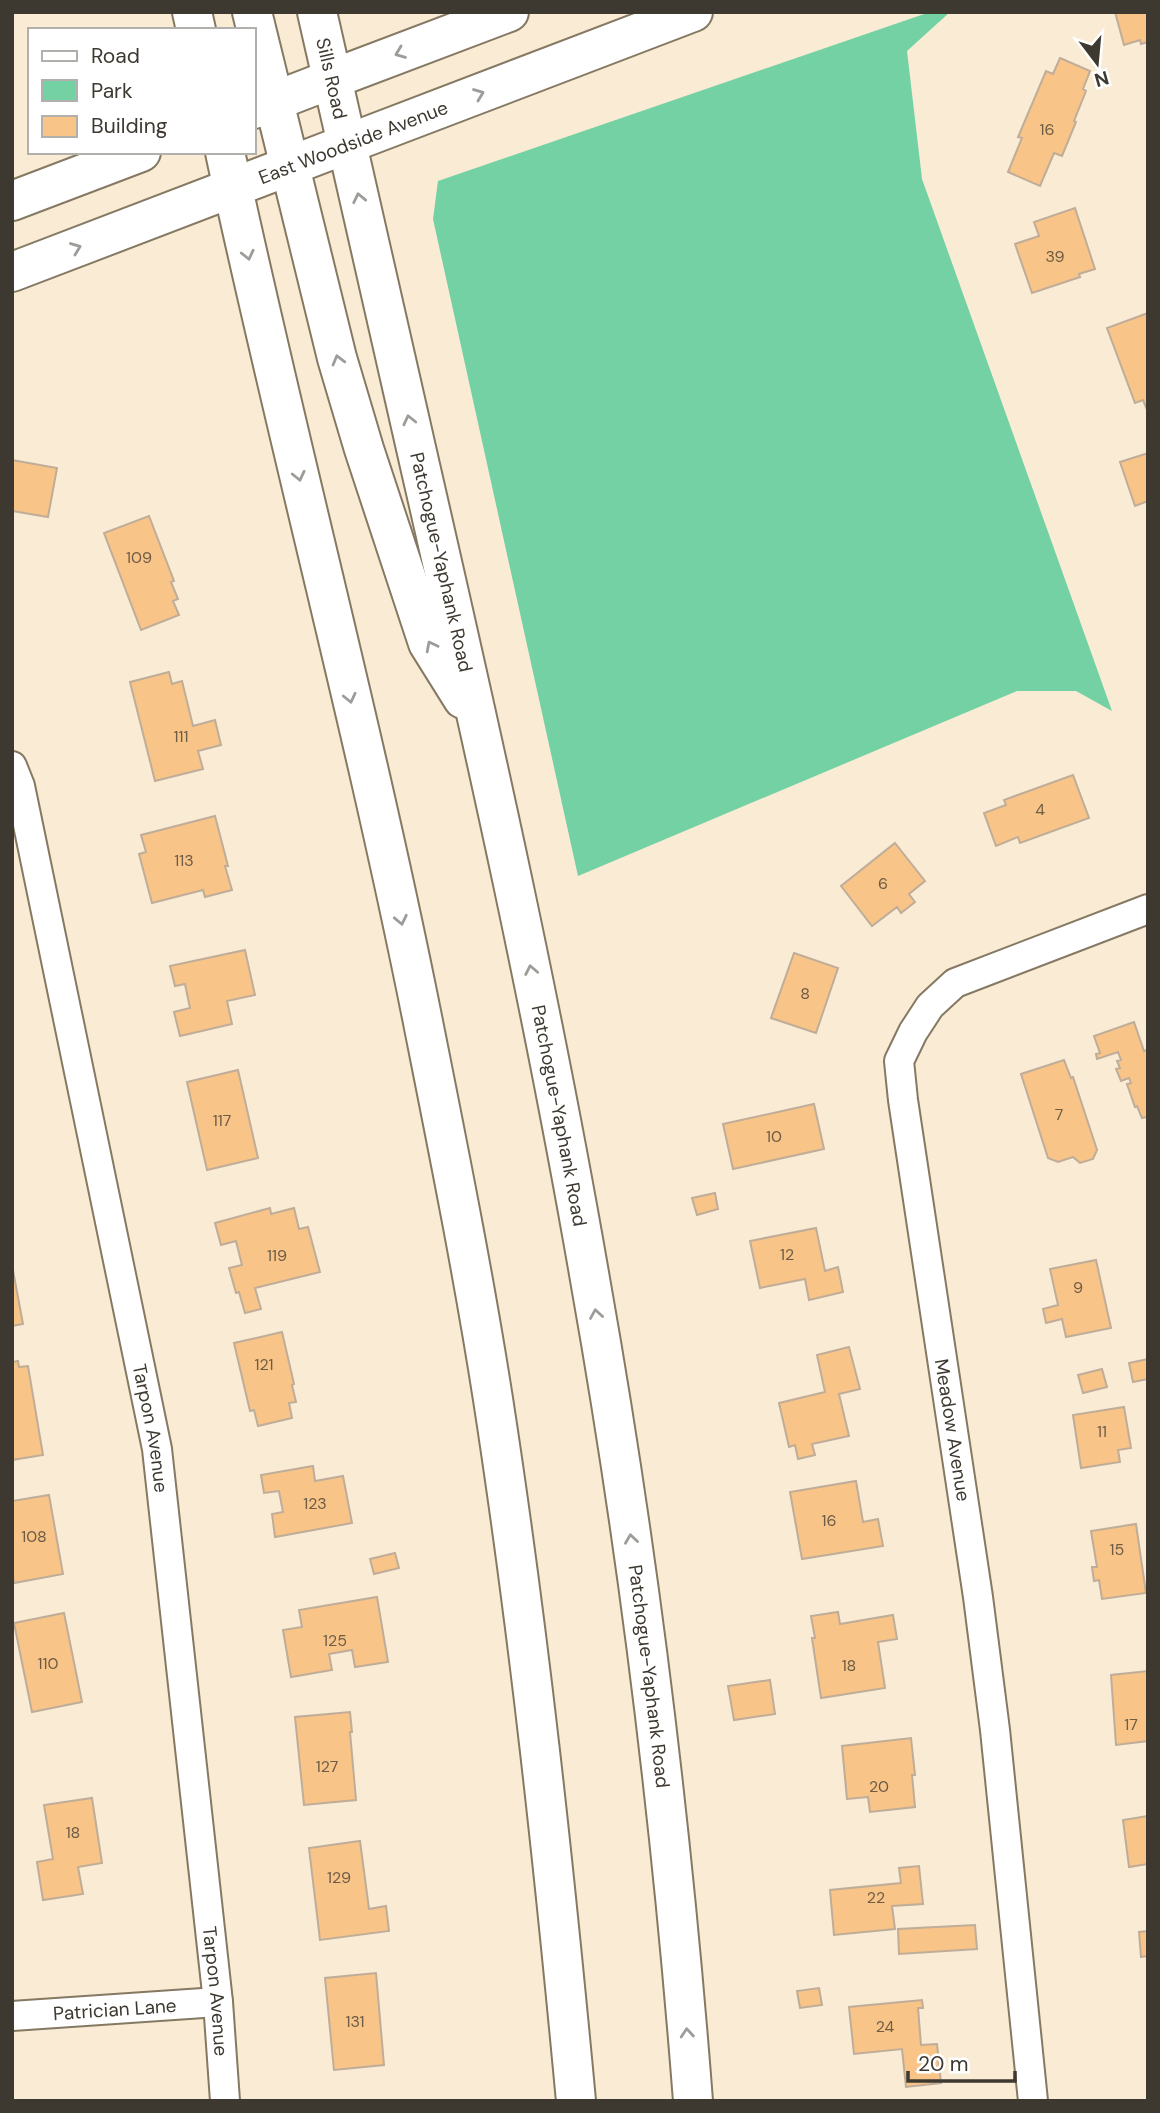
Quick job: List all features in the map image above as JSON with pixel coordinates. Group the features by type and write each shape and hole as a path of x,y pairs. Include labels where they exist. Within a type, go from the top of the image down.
{"main road":[{"name":"Sills Road","path":"317,12 347,144"},
{"path":"263,106 509,12"},
{"name":"East Woodside Avenue","path":"12,272 228,170 289,166 693,12"},
{"path":"256,40 263,106 289,166 337,358 393,539 428,643 479,725"},
{"name":"Patchogue-Yaphank Road","path":"347,144 515,891 591,1284 622,1471 651,1679 693,2101"},
{"path":"12,201 136,154"},
{"path":"228,170 421,1010 458,1203 492,1395 519,1585 544,1779 576,2101"}],"street":[{"name":"Tarpon Avenue","path":"12,766 20,786 157,1449 218,2002 225,2101"},
{"name":"Meadow Avenue","path":"1033,2101 980,1610 903,1100 900,1062 913,1032 930,1006 955,983 1148,909"},
{"name":"Patrician Lane","path":"12,2017 218,2002"}],"green space":[{"path":"930,12 950,12 907,51 922,179 1112,711 1076,691 1017,691 578,876 433,219 438,181"}],"building":[{"path":"1115,12 1148,12 1148,42 1141,44 1140,40 1124,45"},
{"path":"1060,58 1090,71 1083,89 1086,91 1074,121 1076,122 1062,156 1054,153 1040,186 1008,172 1022,138 1018,137 1046,71 1053,74"},
{"path":"1075,208 1095,269 1079,274 1080,277 1032,293 1015,244 1039,236 1034,222"},
{"path":"1148,313 1148,412 1143,400 1135,403 1107,328"},
{"path":"1148,453 1148,501 1135,506 1120,462"},
{"path":"12,460 57,468 48,517 12,511"},
{"path":"149,516 174,581 171,582 178,599 173,601 179,615 141,630 104,533"},
{"path":"169,672 172,684 182,681 193,726 215,720 221,745 198,751 203,769 155,781 130,682"},
{"path":"1073,775 1089,818 1020,843 1018,837 996,846 984,813 1006,805 1004,800"},
{"path":"215,816 232,890 205,897 203,890 152,903 139,854 146,852 141,835"},
{"path":"895,843 925,881 909,894 915,902 901,913 897,907 872,926 841,886"},
{"path":"245,950 255,995 227,1001 232,1024 180,1036 174,1012 190,1008 185,984 175,986 170,966"},
{"path":"794,953 838,968 816,1033 771,1018"},
{"path":"1134,1022 1144,1051 1148,1050 1148,1119 1142,1118 1137,1106 1135,1107 1127,1084 1131,1083 1129,1078 1121,1081 1116,1069 1120,1068 1117,1061 1121,1060 1118,1052 1097,1059 1096,1054 1100,1053 1094,1036"},
{"path":"1064,1060 1071,1078 1073,1077 1097,1150 1093,1159 1080,1163 1073,1157 1058,1162 1048,1158 1021,1074"},
{"path":"238,1070 258,1158 207,1170 187,1082"},
{"path":"814,1104 824,1149 733,1169 723,1124"},
{"path":"715,1193 718,1209 697,1215 692,1198"},
{"path":"270,1208 271,1214 294,1208 299,1229 308,1227 320,1272 255,1288 261,1309 245,1313 229,1268 242,1265 236,1241 221,1245 215,1223"},
{"path":"816,1228 825,1271 838,1267 843,1292 809,1300 805,1279 760,1288 750,1241"},
{"path":"1096,1260 1111,1328 1066,1337 1062,1319 1046,1323 1043,1309 1058,1305 1050,1269"},
{"path":"12,1265 23,1324 12,1326"},
{"path":"282,1332 294,1384 296,1402 289,1403 292,1418 258,1426 254,1410 250,1411 234,1343"},
{"path":"849,1347 860,1389 839,1394 849,1436 812,1444 815,1455 798,1459 795,1445 789,1447 779,1403 825,1392 817,1355"},
{"path":"1148,1359 1148,1379 1133,1382 1129,1363"},
{"path":"18,1361 19,1367 28,1366 43,1455 12,1460 12,1362"},
{"path":"1102,1369 1107,1387 1083,1393 1078,1375"},
{"path":"1124,1407 1131,1448 1118,1450 1120,1462 1081,1468 1073,1415"},
{"path":"313,1466 315,1481 343,1476 352,1523 275,1537 272,1514 283,1512 279,1491 264,1493 261,1475"},
{"path":"856,1481 863,1522 878,1519 883,1546 802,1559 790,1492"},
{"path":"49,1495 63,1574 14,1583 12,1501"},
{"path":"1136,1524 1146,1593 1102,1599 1099,1580 1094,1581 1092,1567 1097,1567 1091,1531"},
{"path":"395,1553 399,1568 374,1574 370,1559"},
{"path":"377,1597 388,1662 355,1667 352,1650 329,1654 332,1670 291,1677 283,1630 302,1627 299,1610"},
{"path":"838,1612 840,1624 893,1615 897,1639 878,1642 885,1688 821,1698 811,1616"},
{"path":"64,1613 82,1702 32,1712 14,1623"},
{"path":"1148,1671 1148,1741 1116,1745 1111,1675"},
{"path":"770,1680 775,1714 734,1720 728,1686"},
{"path":"350,1712 356,1800 304,1805 295,1717"},
{"path":"911,1738 915,1807 870,1812 868,1797 847,1799 842,1746"},
{"path":"92,1798 102,1863 78,1867 83,1894 43,1900 37,1862 53,1859 44,1805"},
{"path":"1148,1816 1148,1864 1129,1867 1123,1820"},
{"path":"360,1841 369,1909 386,1906 389,1931 320,1940 309,1848"},
{"path":"919,1866 923,1904 892,1906 895,1929 834,1935 830,1890 901,1883 899,1868"},
{"path":"975,1925 977,1949 899,1954 898,1929"},
{"path":"1148,1931 1148,1956 1141,1957 1139,1932"},
{"path":"376,1973 384,2065 334,2070 325,1978"},
{"path":"819,1988 822,2005 800,2008 797,1991"},
{"path":"922,2000 923,2008 918,2008 921,2045 937,2044 941,2083 906,2087 902,2049 854,2054 849,2007"}]}
